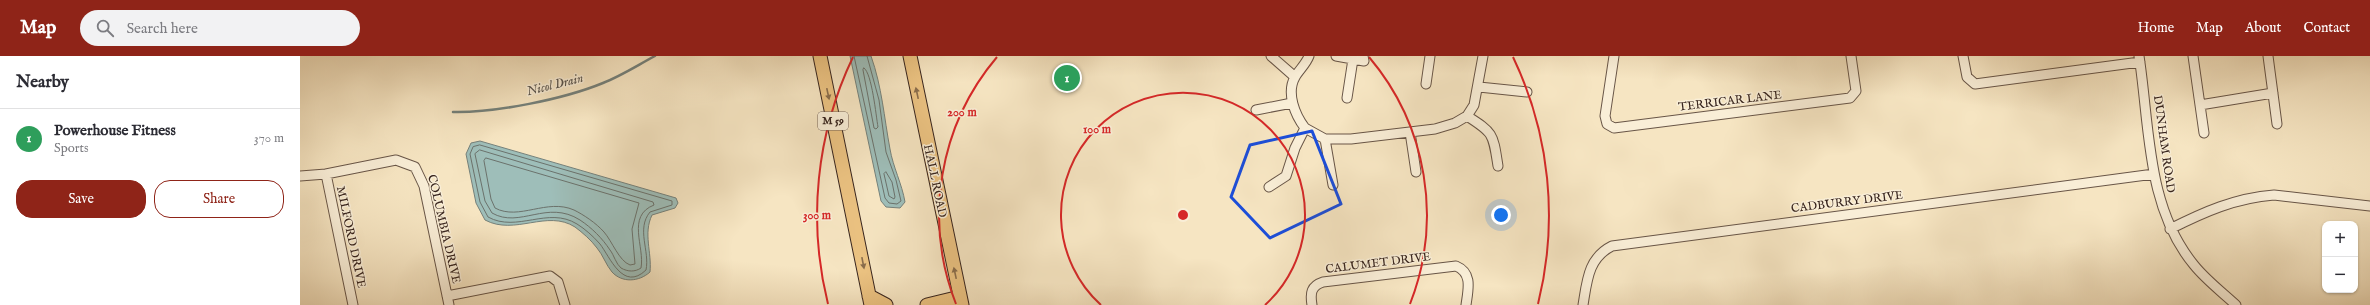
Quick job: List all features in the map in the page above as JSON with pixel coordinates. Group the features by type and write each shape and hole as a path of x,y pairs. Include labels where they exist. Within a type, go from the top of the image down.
{"highway":[{"name":"M 59","path":"820,56 870,300"},
{"name":"HALL ROAD","path":"910,56 961,301"},
{"path":"870,300 886,305"},
{"path":"927,305 961,301"}],"street":[{"path":"1271,56 1295,78"},
{"path":"1310,56 1295,78 1292,103 1305,128 1325,139 1358,139 1445,127 1467,116 1474,105 1479,87 1483,56"},
{"path":"1336,56 1364,62 1363,56"},
{"path":"1426,84 1430,56"},
{"name":"TERRICAR LANE","path":"1614,56 1605,116 1610,126 1618,128 1854,96 1856,85 1851,56"},
{"path":"1963,56 1967,78 1975,84 2140,59"},
{"path":"2193,56 2204,133"},
{"path":"2268,56 2277,124"},
{"path":"1347,98 1352,59"},
{"name":"DUNHAM ROAD","path":"2140,59 2154,174 2159,200 2170,229 2194,266 2236,305"},
{"path":"1479,87 1528,92"},
{"path":"2200,105 2273,93"},
{"path":"1256,110 1292,103"},
{"path":"1467,116 1490,131 1494,141 1498,166"},
{"path":"1269,187 1281,180 1289,171 1295,148 1305,128"},
{"path":"1410,132 1416,172"},
{"path":"1325,139 1333,185"},
{"name":"COLUMBIA DRIVE","path":"326,174 389,161 409,163 415,167 422,178 448,301"},
{"path":"300,176 326,174"},
{"name":"MILFORD DRIVE","path":"326,174 352,305"},
{"name":"CADBURRY DRIVE","path":"1583,305 1589,271 1598,255 1612,246 2154,174"},
{"path":"2170,229 2232,201 2261,196 2274,195 2370,206"},
{"name":"CALUMET DRIVE","path":"1312,305 1312,288 1315,285 1324,282 1451,266 1456,266 1464,270 1468,279 1466,305"},
{"path":"448,301 550,276 558,282 565,305"}],"highlighted area":[{"path":"1312,131 1341,204 1270,238 1231,197 1250,145"}],"water":[{"path":"850,56 871,56 875,68 891,156 905,202 900,208 886,207 881,201"},
{"path":"480,141 676,198 678,203 675,208 652,215 649,222 648,236 650,272 641,278 631,280 616,276 590,239 575,227 564,222 542,221 508,225 496,224 485,220 476,203 466,154 471,143"}],"waterway":[{"name":"Nicol Drain","path":"453,112 470,112 529,104 569,94 610,80 655,56"}],"place":[{"name":"Powerhouse Fitness","path":"1067,78"}]}
